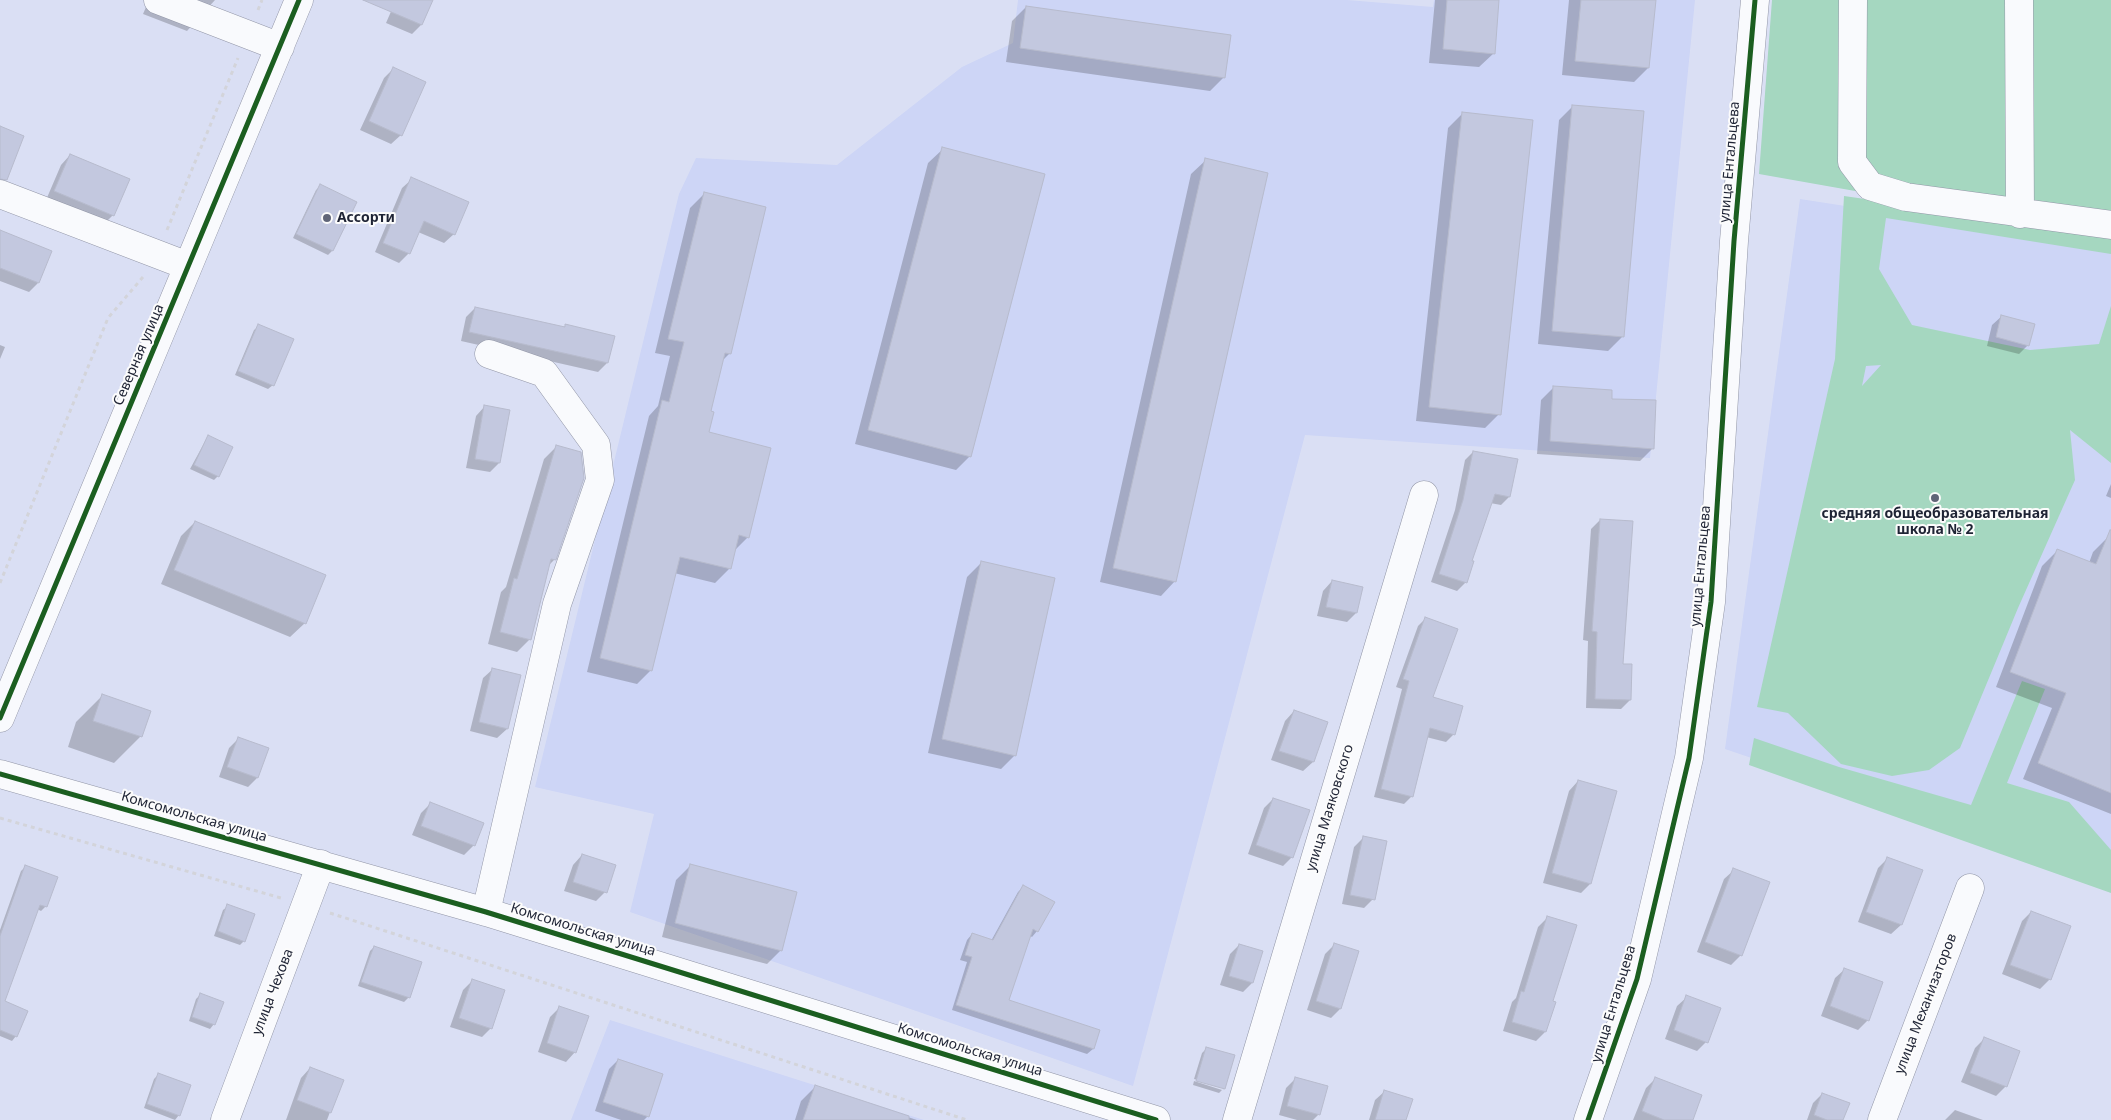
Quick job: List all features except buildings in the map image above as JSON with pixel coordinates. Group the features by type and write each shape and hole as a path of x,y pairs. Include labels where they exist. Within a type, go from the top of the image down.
{"street":[{"path":"158,0 280,47"},
{"name":"Северная улица","path":"0,718 299,0"},
{"name":"улица Ентальцева","path":"1588,1120 1637,979 1689,758 1711,602 1734,241 1755,0"},
{"path":"1853,0 1852,162 1870,186 1906,197 2111,225"},
{"path":"2019,0 2020,214"},
{"path":"0,194 188,266"},
{"path":"486,912 557,604 600,480 596,445 544,373 488,354"},
{"name":"улица Маяковского","path":"1237,1120 1424,495"},
{"name":"Комсомольская улица","path":"0,774 486,912 1156,1120"},
{"name":"улица Чехова","path":"225,1120 321,864"},
{"name":"улица Механизаторов","path":"1882,1120 1970,888"}],"path":[{"path":"0,583 108,318 153,264 262,0"},
{"path":"0,818 306,905 968,1120"}],"shaded area":[{"path":"1018,0 1347,0 1433,7 1434,0 1695,0 1650,458 1305,435 1133,1086 630,912 654,814 535,787 679,194 696,158 837,165 962,67 1013,43"},
{"name":"средняя общеобразовательная школа № 2","path":"1800,199 2111,247 2111,880 1725,749"},
{"path":"610,1020 924,1120 571,1120"}],"green space":[{"path":"1772,0 2111,0 2111,230 1906,200 1759,174"},
{"path":"1844,196 2111,234 2111,254 1886,218 1879,269 1912,325 2030,350 2099,344 2111,306 2111,463 2070,430 2075,480 2018,608 1960,748 1929,770 1892,776 1841,764 1788,713 1757,707 1835,359","holes":["1881,365 1862,386 1866,366"]},
{"path":"2022,681 2045,689 2007,783 2069,802 2111,850 2111,893 1749,765 1754,738 1839,767 1971,805"}],"cycle path":[{"path":"0,718 299,0"},
{"path":"1588,1120 1637,979 1689,758 1711,602 1734,241 1755,0"},
{"path":"0,774 486,912 1156,1120"}],"place":[{"name":"Ассорти","path":"327,218"},
{"name":"средняя общеобразовательная школа № 2","path":"1935,498"}]}
